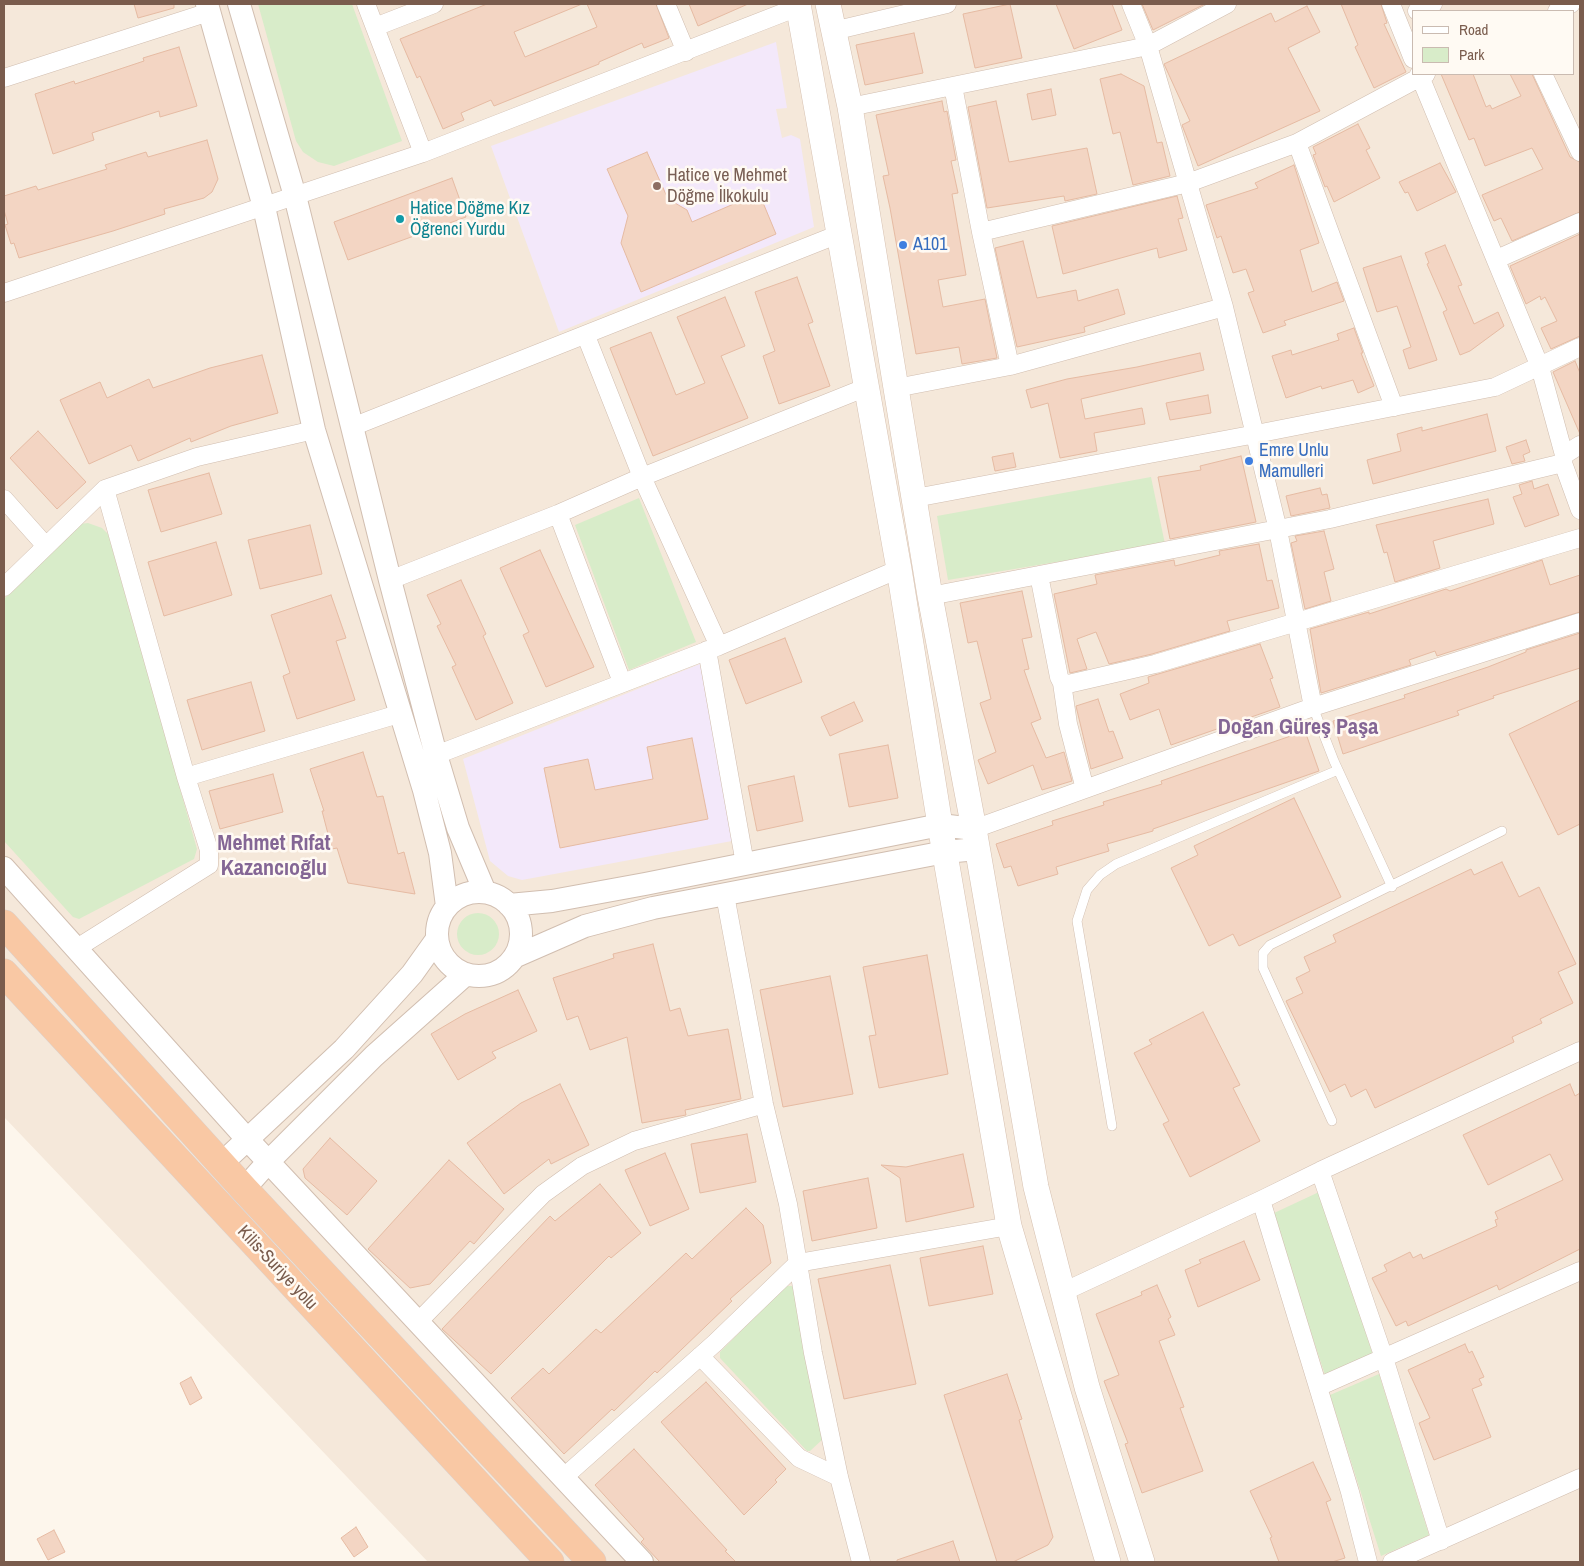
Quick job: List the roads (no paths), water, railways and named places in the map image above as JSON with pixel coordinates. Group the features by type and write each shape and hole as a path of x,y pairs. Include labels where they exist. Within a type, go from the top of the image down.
{"highway":[{"path":"4,924 244,1189 592,1562"},
{"name":"Kilis-Suriye yolu","path":"4,973 550,1562"}],"main road":[{"path":"828,4 850,107 916,498 930,596 1036,1187 1087,1387 1142,1562"},
{"path":"798,5 898,569 1009,1226 1104,1561"}],"street":[{"path":"239,4 295,196 390,580 436,755 458,828 485,892"},
{"path":"366,4 423,153"},
{"path":"375,27 434,4"},
{"path":"666,4 686,52"},
{"path":"833,31 946,4"},
{"path":"1131,4 1148,46 1224,307 1278,530 1314,707"},
{"path":"850,107 1148,46 1227,4"},
{"path":"1390,4 1405,17 1412,54"},
{"path":"1419,10 1433,4"},
{"path":"1559,10 1571,4"},
{"path":"4,293 423,153 686,52 798,5"},
{"path":"4,78 208,8 264,207 314,430 402,713 440,853 447,906"},
{"path":"981,232 1188,184 1297,144 1422,75 1540,367 1563,459 1580,510"},
{"path":"1543,75 1580,152"},
{"path":"953,86 981,232 1010,366"},
{"path":"1297,144 1394,407"},
{"path":"1497,260 1580,222"},
{"path":"352,427 586,336 839,234"},
{"path":"896,388 1010,366 1224,307"},
{"path":"586,336 713,648 745,864"},
{"path":"916,498 1496,387 1580,347"},
{"path":"390,580 558,514 642,477 866,387"},
{"path":"4,587 45,545 105,489 197,457 314,430"},
{"path":"930,596 1278,530 1563,459 1580,445"},
{"path":"77,948 202,872 209,865 209,850 186,778 105,489"},
{"path":"4,499 45,545"},
{"path":"558,514 622,682"},
{"path":"1062,684 1155,664 1580,538"},
{"path":"436,755 713,648 898,569"},
{"path":"1038,575 1058,676 1062,684 1068,724 1085,789"},
{"path":"514,957 585,926 653,908 945,852 1085,789 1314,707 1580,622"},
{"path":"186,778 402,713"},
{"path":"509,905 552,901 940,825 975,839"},
{"path":"4,868 247,1139 642,1562"},
{"path":"471,892 485,892 498,896 509,905 517,916 521,930 520,944 514,957 505,967 493,974 480,976 466,974 447,961 437,940 437,928 447,906 458,897 471,892"},
{"path":"725,895 764,1104 788,1204 813,1353 839,1476 860,1562"},
{"path":"221,1164 344,1049 412,974 437,940"},
{"path":"244,1189 269,1161 374,1056 466,974"},
{"path":"1063,1292 1261,1200 1320,1170 1580,1052"},
{"path":"419,1322 543,1194 582,1166 634,1141 764,1104"},
{"path":"1320,1170 1384,1358 1442,1541"},
{"path":"1261,1200 1350,1492 1368,1562"},
{"path":"564,1477 700,1356 798,1263 1009,1226"},
{"path":"1318,1387 1580,1271"},
{"path":"700,1356 799,1458 839,1476"},
{"path":"1392,1562 1580,1478"}],"lane":[{"path":"1314,707 1338,770 1392,886"},
{"path":"1112,1126 1077,921 1087,890 1100,875 1116,864 1338,770"},
{"path":"1332,1121 1263,968 1262,954 1270,945 1502,831"}],"place":[{"name":"Hatice ve Mehmet Döğme İlkokulu","path":"657,186"},
{"name":"Hatice Döğme Kız Öğrenci Yurdu","path":"400,219"},
{"name":"A101","path":"903,245"},
{"name":"Emre Unlu Mamulleri","path":"1249,461"}],"district":[{"name":"Doğan Güreş Paşa","path":"1298,728"},
{"name":"Mehmet Rıfat Kazancıoğlu","path":"274,856"}]}
